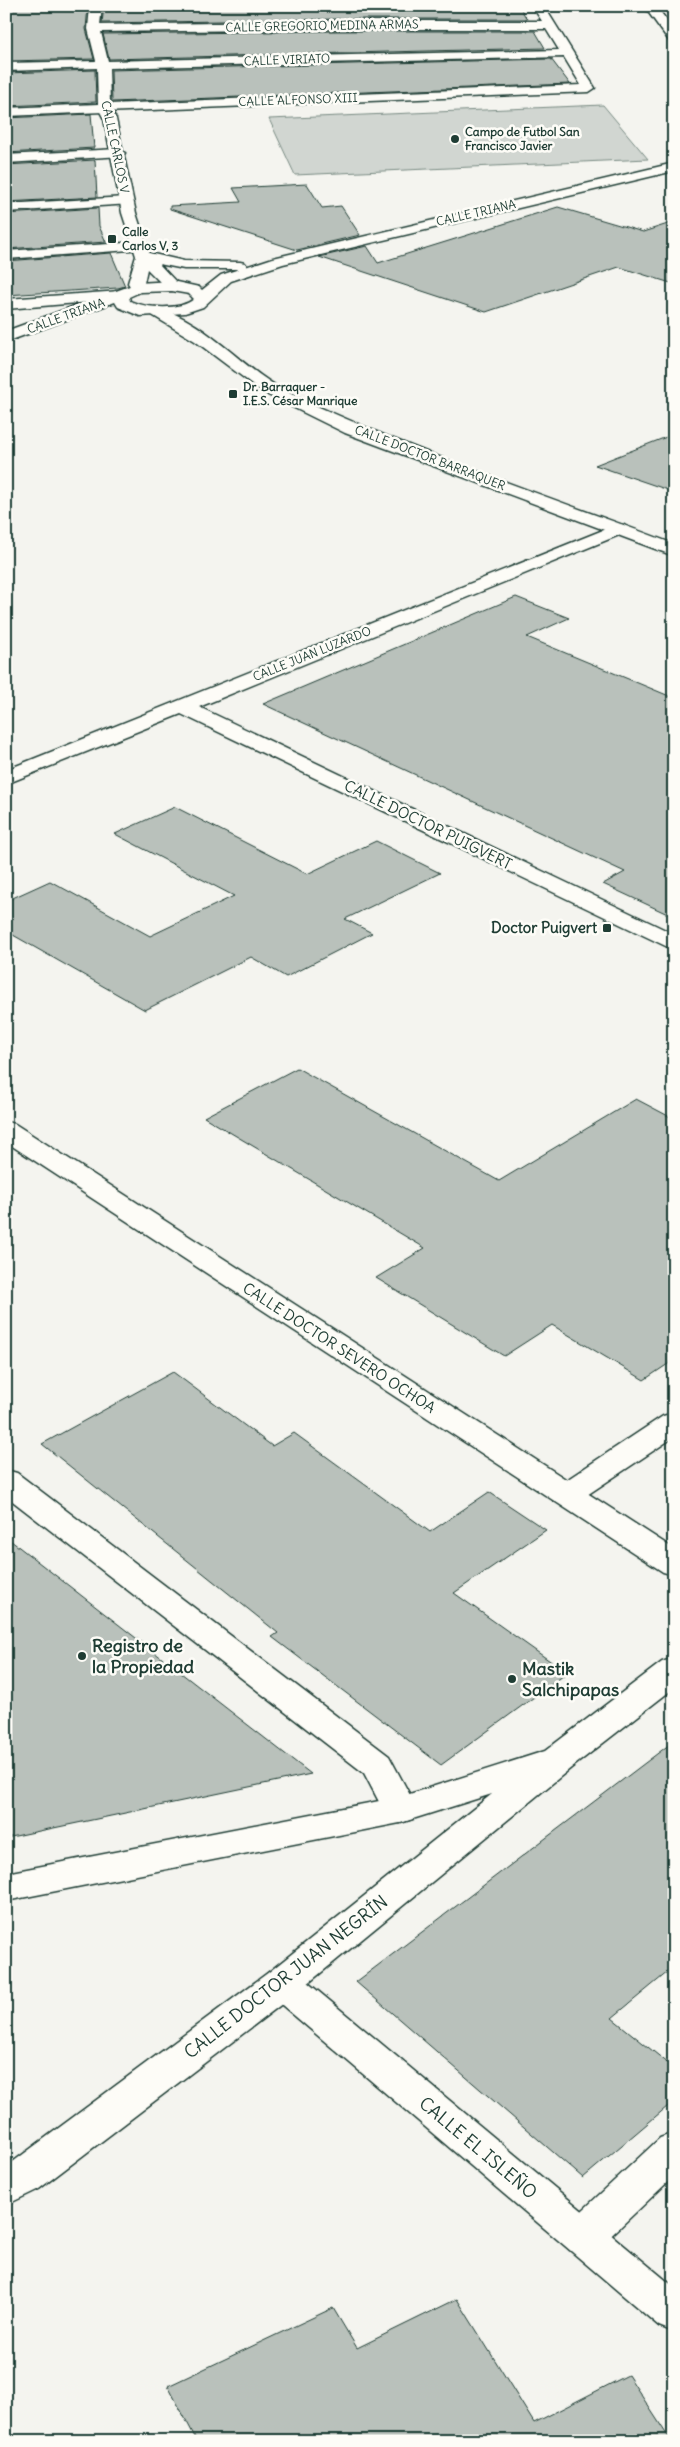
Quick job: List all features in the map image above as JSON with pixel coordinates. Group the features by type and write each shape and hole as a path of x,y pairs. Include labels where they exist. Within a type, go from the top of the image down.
{"street":[{"name":"CALLE CARLOS V","path":"96,6 94,29 103,65 104,108 110,119 118,152 126,201 141,251 172,286"},
{"path":"538,6 568,53"},
{"path":"650,6 674,39"},
{"name":"CALLE GREGORIO MEDINA ARMAS","path":"94,29 337,20 550,25"},
{"path":"337,20 362,97"},
{"name":"CALLE VIRIATO","path":"6,68 103,65 347,50 568,53"},
{"name":"CALLE ALFONSO XIII","path":"6,112 589,88 568,53"},
{"path":"6,159 118,152"},
{"name":"CALLE TRIANA","path":"278,261 674,167"},
{"path":"6,208 126,201"},
{"path":"6,255 141,251 184,265 240,266 278,261"},
{"path":"141,251 136,283 138,288 172,286 240,266"},
{"path":"172,286 194,290 200,301 226,278 278,261"},
{"name":"CALLE TRIANA","path":"8,336 121,296 138,288"},
{"path":"6,304 121,296"},
{"name":"CALLE DOCTOR BARRAQUER","path":"121,296 122,304 174,320 270,390 351,429 674,550"},
{"name":"CALLE TRIANA","path":"8,336 89,315 180,310 200,301"},
{"name":"CALLE DOCTOR BARRAQUER","path":"200,301 187,315 200,338"},
{"name":"CALLE JUAN LUZARDO","path":"6,778 618,529"},
{"name":"CALLE DOCTOR PUIGVERT","path":"182,707 674,943"},
{"name":"CALLE DOCTOR SEVERO OCHOA","path":"6,1130 674,1564"},
{"path":"567,1494 674,1423"},
{"path":"6,1480 377,1765 400,1810"},
{"name":"CALLE DOCTOR JUAN NEGRÍN","path":"6,2188 25,2177 282,1983 559,1759 674,1670"},
{"name":"CALLE DOCTOR JUAN NEGRÍN","path":"6,1887 400,1810 559,1759"},
{"name":"CALLE EL ISLEÑO","path":"282,1983 674,2312"},
{"path":"583,2236 674,2150"}],"shaded area":[{"name":"Campo de Futbol San Francisco Javier","path":"603,105 648,159 295,175 269,119"}],"building":[{"path":"6,6 88,6 86,29 94,59 6,61"},
{"path":"104,6 519,6 527,19 339,19 102,23"},
{"path":"535,31 545,48 109,59 103,34"},
{"path":"551,59 570,84 112,102 111,70"},
{"path":"95,70 96,102 6,106 6,73"},
{"path":"91,114 94,148 6,153 6,118"},
{"path":"95,160 97,197 6,202 6,165"},
{"path":"307,184 322,208 341,206 360,235 297,250 170,209 170,206 241,202 233,188"},
{"path":"558,207 643,232 674,222 674,284 619,267 486,312 319,257 367,246 378,263"},
{"path":"98,208 99,226 106,242 6,249 6,214"},
{"path":"111,253 125,286 6,295 6,261"},
{"path":"674,434 674,492 595,465"},
{"path":"516,597 569,618 527,637 674,698 674,917 603,884 625,872 263,704"},
{"path":"175,807 307,874 376,841 440,873 345,919 372,933 286,977 251,957 145,1010 6,931 6,901 50,881 150,936 234,896 115,834"},
{"path":"297,1068 499,1181 636,1099 674,1119 674,1360 644,1380 552,1325 504,1356 376,1278 425,1248 204,1117"},
{"path":"173,1372 272,1446 294,1433 430,1532 489,1492 546,1530 454,1593 567,1673 441,1765 272,1637 278,1633 42,1444"},
{"name":"Registro de la Propiedad","path":"6,1537 311,1774 6,1838"},
{"path":"674,1741 674,1967 612,2018 674,2068 674,2101 583,2178 356,1982"},
{"path":"457,2299 534,2423 628,2375 671,2441 197,2441 168,2386 333,2308 357,2348"}],"place":[{"name":"Campo de Futbol San Francisco Javier","path":"455,139"},
{"name":"Calle Carlos V, 3","path":"112,239"},
{"name":"Dr. Barraquer - I.E.S. César Manrique","path":"233,394"},
{"name":"Doctor Puigvert","path":"607,928"},
{"name":"Registro de la Propiedad","path":"82,1656"},
{"name":"Mastik Salchipapas","path":"512,1679"}]}
